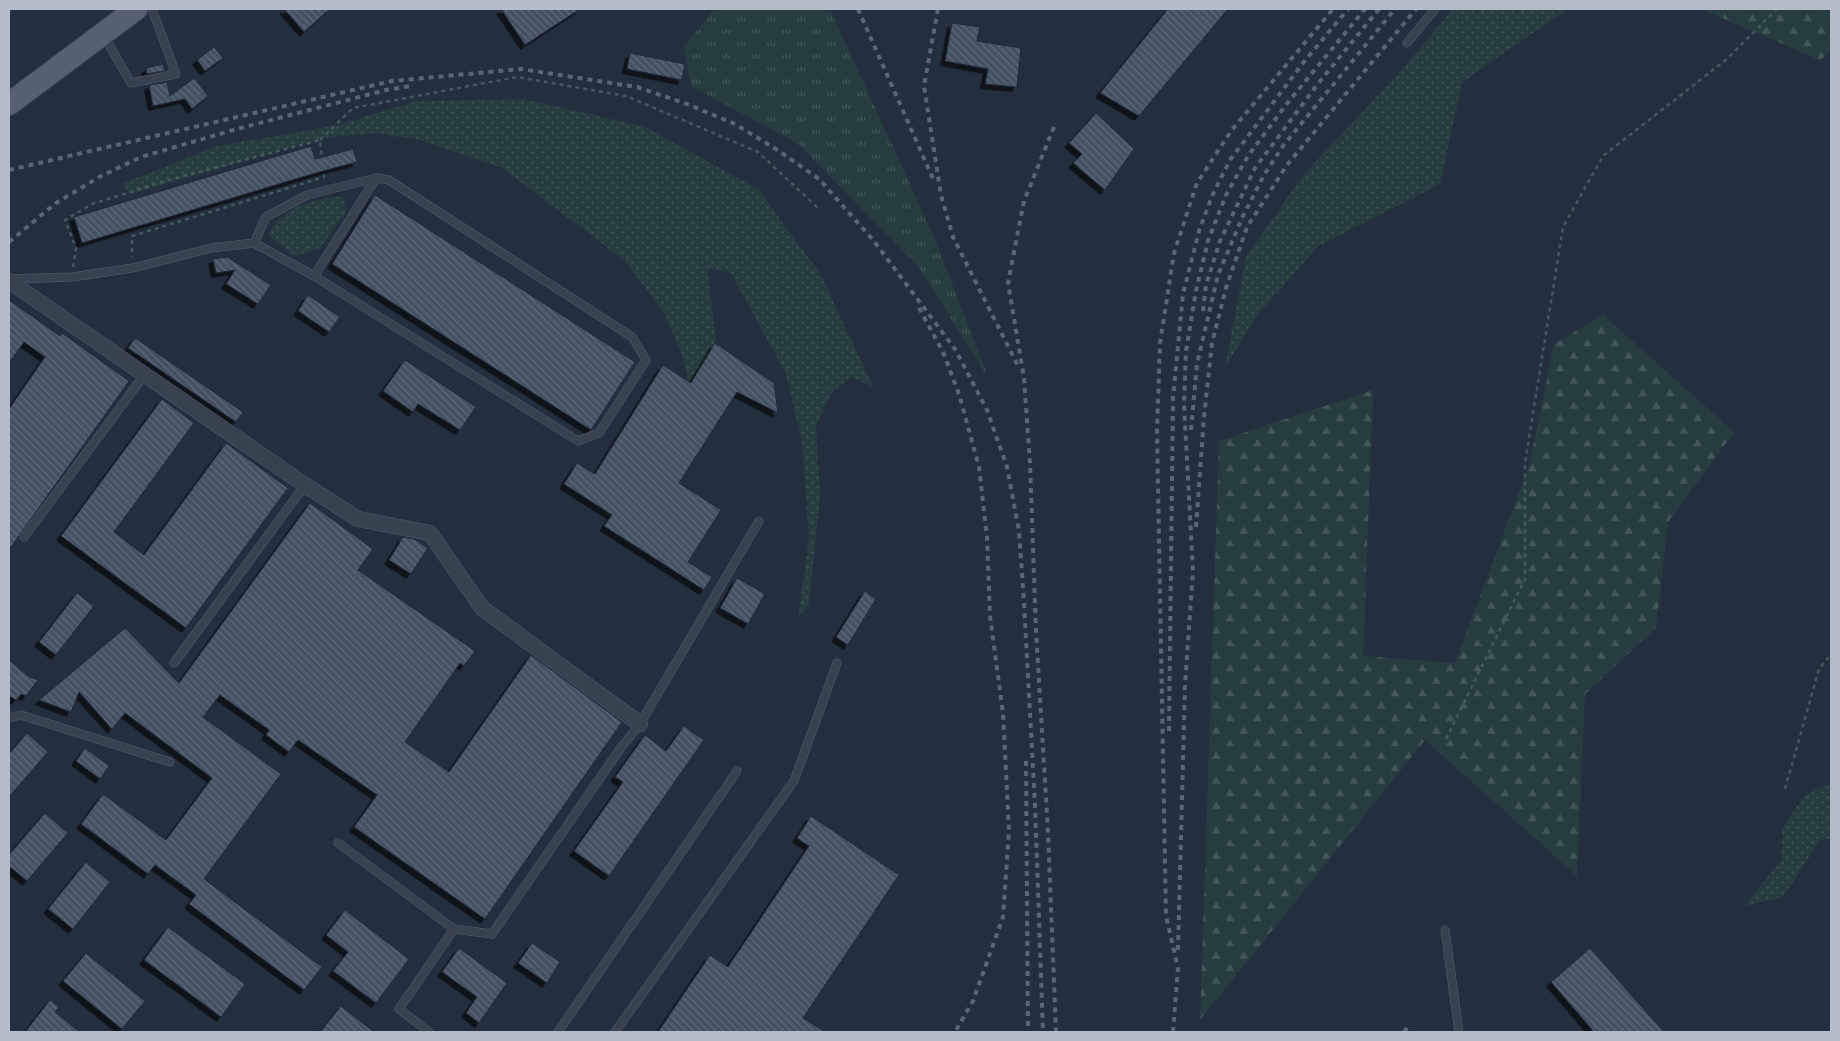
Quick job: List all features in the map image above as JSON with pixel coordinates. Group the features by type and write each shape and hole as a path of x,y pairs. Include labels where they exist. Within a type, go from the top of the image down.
{"main road":[{"path":"9,104 136,9"}],"street":[{"path":"9,280 305,485 358,519 430,533 482,608 640,724"}],"lane":[{"path":"104,34 131,83 176,74 152,9"},
{"path":"1407,43 1435,9"},
{"path":"9,280 72,277 133,268 211,248 254,244 314,276 578,441 599,434 646,360 632,337 389,180 376,178 307,195 266,217 254,244"},
{"path":"314,276 376,178"},
{"path":"24,538 145,374"},
{"path":"174,662 305,485"},
{"path":"338,843 454,929 492,934 620,749 640,724 759,521"},
{"path":"615,1032 794,781 837,663"},
{"path":"9,718 21,715 170,762"},
{"path":"558,1032 737,771"},
{"path":"429,1032 399,1009 454,929"},
{"path":"1445,930 1459,1032"}],"path":[{"path":"1446,738 1525,579 1525,463 1563,227 1603,156 1727,58 1777,9"},
{"path":"72,277 76,248 65,220 92,204 172,179 320,140 353,108 517,77 626,96 758,152 818,208"},
{"path":"133,268 132,236 324,177 320,140"},
{"path":"1785,789 1819,669 1831,654"}],"green space":[{"path":"714,9 830,9 934,237 989,379 918,266 797,143 691,86 684,46"},
{"path":"1453,9 1568,9 1462,82 1440,184 1318,246 1256,317 1225,367 1246,257 1304,174 1393,80"},
{"path":"1705,9 1831,9 1831,52 1820,60"},
{"path":"524,99 645,127 758,189 821,275 873,387 851,377 832,392 816,425 820,496 809,604 798,618 809,538 802,442 786,374 731,273 707,268 717,350 690,388 682,354 664,313 624,260 502,168 410,137 405,138 378,133 321,138 131,194 122,184 217,146 339,125 415,101"},
{"path":"343,196 346,212 320,248 295,256 268,236 281,218 290,211 310,203"},
{"path":"1603,315 1734,432 1668,522 1656,628 1585,694 1577,876 1425,740 1200,1020 1219,441 1373,390 1363,656 1455,663 1530,463 1554,344"},
{"path":"1831,782 1831,839 1820,840 1783,897 1744,906 1782,860 1782,829 1804,796"}],"building":[{"path":"284,9 330,9 304,32"},
{"path":"501,9 580,9 525,45"},
{"path":"1168,9 1228,9 1139,116 1100,93"},
{"path":"952,23 980,27 977,41 1021,48 1017,87 985,84 988,69 945,61"},
{"path":"214,47 223,58 205,71 197,60"},
{"path":"630,53 685,64 682,80 627,69"},
{"path":"163,64 165,71 147,74 146,68"},
{"path":"194,78 208,96 192,109 185,99 153,106 149,85 167,82 170,96"},
{"path":"1096,113 1134,149 1105,190 1073,163 1082,154 1069,143"},
{"path":"311,146 315,159 353,149 357,162 82,243 74,217"},
{"path":"375,195 635,362 591,430 332,264"},
{"path":"227,257 271,285 258,304 226,284 235,270 216,273 213,259"},
{"path":"308,295 340,317 329,332 298,311"},
{"path":"9,300 60,336 62,333 129,381 9,550 9,409 45,357 24,342 9,363"},
{"path":"135,338 243,412 236,422 128,348"},
{"path":"715,343 774,383 778,413 737,392 679,483 721,510 688,562 712,577 704,590 604,526 612,515 564,484 577,463 595,474 663,365 691,383"},
{"path":"405,360 476,407 460,430 418,404 413,412 383,391"},
{"path":"162,399 194,423 114,532 144,555 226,443 288,488 186,628 61,536"},
{"path":"310,503 373,549 358,570 475,651 464,666 460,663 405,742 449,772 531,655 622,722 485,919 354,827 377,795 298,740 289,752 266,735 269,730 220,695 203,717 281,774 204,879 322,967 304,990 189,904 196,895 155,865 148,874 81,824 103,794 166,840 212,778 125,713 112,729 79,692 71,712 39,700 125,628 179,683"},
{"path":"403,537 414,539 428,548 411,574 389,560"},
{"path":"737,578 765,594 748,624 720,608"},
{"path":"865,591 876,599 848,645 836,637"},
{"path":"77,593 94,606 56,655 39,642"},
{"path":"9,660 28,676 38,680 26,696 21,694 16,700 9,696"},
{"path":"684,726 704,740 609,876 574,851 623,782 615,777 645,735 666,751"},
{"path":"27,733 48,752 9,797 9,754"},
{"path":"85,748 109,766 100,779 76,761"},
{"path":"45,813 68,833 27,881 9,866 9,855"},
{"path":"811,816 899,875 803,1018 825,1032 658,1032 710,955 728,967 809,846 797,838"},
{"path":"86,862 110,882 73,929 48,909"},
{"path":"345,910 409,959 376,1003 333,971 348,952 326,935"},
{"path":"168,927 245,984 221,1017 144,960"},
{"path":"532,943 560,962 547,983 518,963"},
{"path":"459,948 507,983 479,1023 466,1013 477,997 442,972"},
{"path":"1590,948 1664,1032 1594,1032 1551,982"},
{"path":"86,953 145,1001 122,1029 63,981"},
{"path":"50,1000 59,1007 55,1012 80,1032 25,1032"},
{"path":"341,1006 374,1032 320,1032"}],"railway":[{"path":"858,9 934,181"},
{"path":"938,9 924,86 941,195 953,237 1018,366"},
{"path":"1173,1032 1178,968 1166,916 1157,431 1160,343 1174,253 1197,183 1231,131 1333,9"},
{"path":"1169,731 1173,398 1183,294 1199,231 1212,196 1230,160 1303,63 1348,9"},
{"path":"1178,950 1185,685 1193,571 1184,405 1186,351 1196,291 1208,241 1226,195 1248,156 1289,101 1365,9"},
{"path":"1203,311 1206,285 1220,241 1255,168 1317,85 1379,9"},
{"path":"1191,430 1197,364 1218,275 1242,218 1264,175 1283,146 1395,9"},
{"path":"1196,527 1204,417 1212,343 1226,288 1247,227 1287,165 1416,9"},
{"path":"9,170 392,81 521,69 637,87 687,104 735,124 779,151 819,179 873,240 955,349 987,410 1007,467 1019,531 1024,603 1035,805 1043,1032"},
{"path":"9,242 56,203 101,176 141,157 237,129 386,90 411,86"},
{"path":"1054,127 1024,201 1008,283 1024,378 1030,463 1036,631 1048,832 1056,1032"},
{"path":"919,308 943,352 959,394 979,467 987,537 990,616 1003,714 1009,830 1003,917 973,1001 955,1032"},
{"path":"1026,761 1028,1032"},
{"path":"1404,1032 1408,1027"}]}
